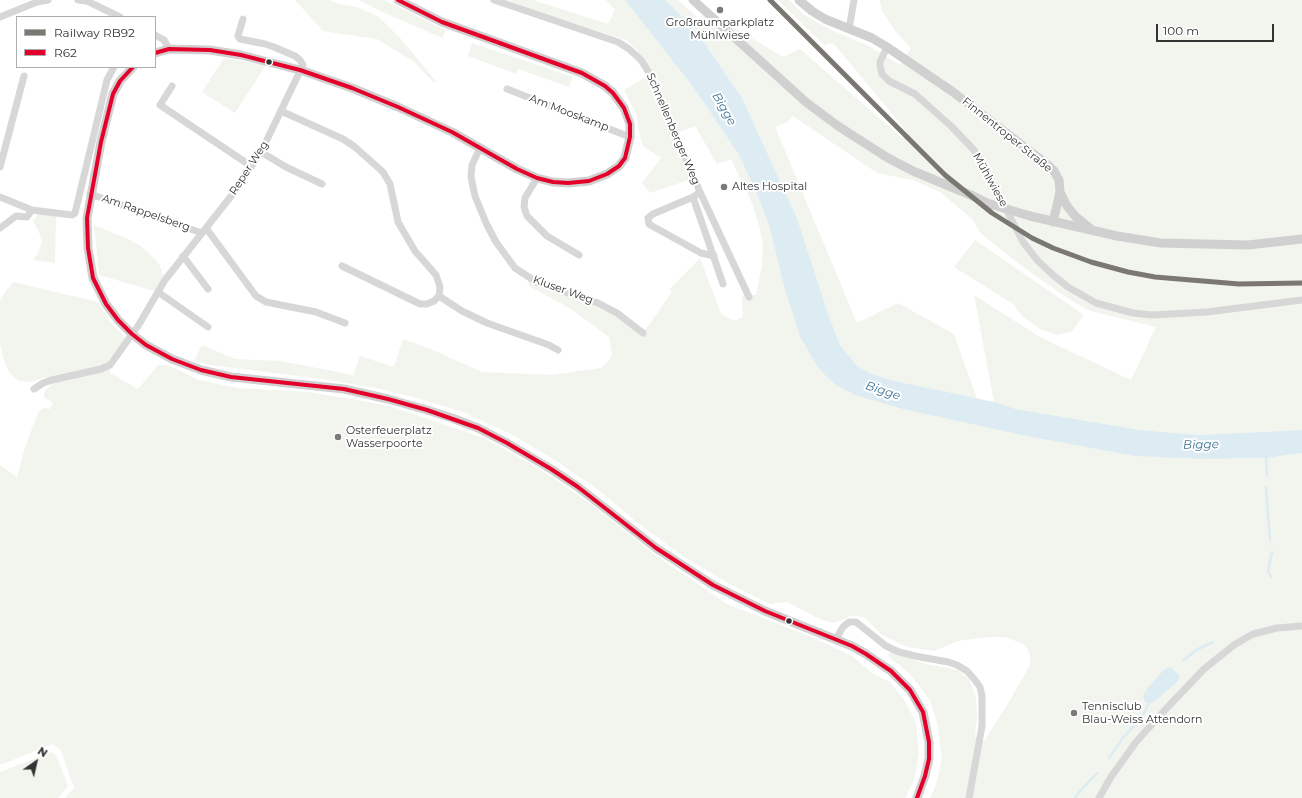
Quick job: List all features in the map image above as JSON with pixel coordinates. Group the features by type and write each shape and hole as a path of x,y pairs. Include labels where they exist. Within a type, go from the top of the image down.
{"main road":[{"path":"156,53 169,49 199,49 233,53 300,70 352,88 398,107 452,132 517,169 537,178 553,182 568,183 589,181 607,174 618,166 625,158 630,137 630,124 624,108 613,94 596,81 568,67 442,22 398,0"},
{"path":"693,0 807,103 838,126 888,158 987,203 1053,222 1118,236 1161,243 1248,245 1302,239"},
{"name":"Finnentroper Straße","path":"799,0 812,11 825,19 872,38 887,47 953,92 1044,162 1054,171 1059,180 1060,192 1053,222"},
{"path":"132,68 120,81 113,94 90,194 87,218 88,248 93,278 106,304 118,320 132,334 146,345 172,359 201,370 231,377 344,389 428,410 478,428 550,468 656,548 713,585 764,611 836,639 866,654 891,671 910,690 923,712 929,742 929,759 917,798"},
{"path":"1060,192 1067,206 1075,216 1093,231"}],"street":[{"path":"0,18 38,2 48,0"},
{"path":"78,0 87,0 118,16"},
{"name":"Schnellenberger Weg","path":"494,0 623,44 635,54 650,74 700,192 749,297"},
{"path":"849,29 854,0"},
{"path":"243,19 238,36 240,40 265,44 295,56 303,65 300,70"},
{"path":"156,36 164,40 169,49"},
{"name":"Mühlwiese","path":"887,47 880,62 882,74 889,81 914,94 951,126 974,150 1023,242 1038,261 1052,275 1068,287 1096,304 1133,313 1152,315 1207,312 1302,300"},
{"path":"0,197 32,210 72,215 75,213 107,80 113,68"},
{"name":"Reper Weg","path":"34,389 43,383 52,380 101,369 110,365 132,334 165,280 232,195 261,152 300,70"},
{"path":"0,167 24,76"},
{"path":"172,86 160,104 251,166"},
{"name":"Am Mooskamp","path":"507,90 630,137"},
{"path":"281,111 343,139 355,147 382,172 390,184 398,222 415,251 436,275 440,287 439,296 434,301 427,304 420,304 342,266"},
{"name":"Kluser Weg","path":"480,148 472,165 471,177 475,196 486,223 496,242 515,268 538,283 598,303 617,313 642,333"},
{"path":"261,152 322,184"},
{"path":"537,178 525,198 524,207 527,216 547,236 579,255"},
{"name":"Schnellenberger Weg","path":"700,192 693,197 653,214 648,218 649,224 700,253 714,256"},
{"name":"Am Rappelsberg","path":"90,194 204,230 256,296 266,302 316,312 345,323"},
{"name":"Schnellenberger Weg","path":"693,197 723,284"},
{"path":"0,228 16,216 27,217 32,210"},
{"path":"183,256 208,289"},
{"path":"158,292 208,327"},
{"path":"439,296 462,311 487,323 549,345 558,350"},
{"path":"836,639 842,627 849,622 856,622 886,646 899,652 957,665 967,671 975,680 980,687 982,696 982,726 968,798"},
{"path":"1099,798 1111,777 1136,742 1210,664 1234,644 1253,634 1277,628 1302,626"}],"shaded area":[{"path":"295,0 330,0 338,4 357,7 379,17 400,38 436,81 434,83 413,61 377,39 323,31"},
{"path":"359,0 384,0 446,30 442,38"},
{"path":"508,0 533,0 608,24 615,10 606,0 625,0 694,88 739,155 755,189 769,225 784,286 800,337 816,364 1206,459 1266,458 1302,453 1302,798 930,798 936,785 942,759 937,722 930,700 909,673 888,656 890,652 926,664 958,670 969,679 976,697 977,718 975,737 984,741 1006,707 1030,665 1030,654 1025,645 1006,637 988,637 958,641 934,651 907,647 882,635 864,617 851,616 834,623 822,620 787,602 770,604 730,584 686,558 639,524 600,491 555,460 511,434 463,412 417,398 376,388 322,379 210,365 194,361 202,345 235,359 281,361 353,375 360,356 394,367 403,339 433,350 482,372 551,375 600,368 608,362 612,355 609,337 571,309 529,286 528,278 598,303 643,333 672,292 669,290 700,258 721,314 734,321 743,317 742,295 756,295 762,265 763,246 760,229 752,203 731,159 717,164 695,126 679,132 653,71 636,49 626,40 536,11"},
{"path":"666,0 678,0 710,29 720,19 783,57 800,49 902,138 908,133 834,44 829,43 825,46 778,0 789,0 802,13 811,19 829,29 869,46 900,65 911,48 896,32 882,11 880,0 1302,0 1302,430 1199,435 1140,430 1016,409 994,402 974,295 1040,337 1131,380 1156,327 1091,311 1075,303 1038,278 986,238 979,231 973,220 940,192 913,180 877,173 793,116 788,122 775,127 857,323 898,303 954,334 977,399 890,380 870,373 857,366 840,345 829,318 797,218 742,98 699,35"},
{"path":"472,43 573,77 569,87 518,69 516,74 468,56"},
{"path":"224,58 266,65 235,113 202,92"},
{"path":"646,77 691,179 650,193 642,183 661,158 643,146 637,116 624,90"},
{"path":"38,214 56,216 55,263 33,260 38,253 42,242 33,221"},
{"path":"94,225 141,246 156,260 165,280 158,292 99,275"},
{"path":"975,240 1084,315 1071,332 1057,335 1040,329 1021,315 1013,304 954,267"},
{"path":"13,282 98,302 110,322 126,338 109,359 110,373 138,389 158,365 168,365 199,380 237,388 308,392 393,407 484,438 538,468 589,503 658,557 727,604 814,638 852,656 873,674 890,682 905,701 916,723 919,754 914,780 905,798 65,798 74,788 61,751 53,744 0,765 0,465 17,477 26,444 39,411 44,408 50,409 53,403 44,397 44,392 51,385 45,377 32,382 20,381 10,374 3,358 0,343 0,301"},
{"path":"52,752 56,755 68,786 58,798 0,798 0,772"}],"water":[{"name":"Bigge","path":"625,0 666,0 699,35 742,98 797,218 829,317 840,345 857,366 870,373 890,380 994,402 1016,409 1140,430 1199,435 1302,430 1302,453 1266,458 1206,459 1136,456 1027,436 903,409 855,395 836,385 816,364 800,337 784,286 769,225 755,189 739,155 694,88"},
{"path":"1170,667 1180,677 1176,683 1154,702 1145,702 1143,696 1147,689 1166,668"}],"waterway":[{"path":"1266,455 1267,476"},
{"path":"1266,487 1270,540"},
{"path":"1271,577 1268,571 1272,552"},
{"path":"1183,661 1196,650 1213,642"},
{"path":"1109,758 1122,739 1142,717 1149,703"},
{"path":"1075,798 1097,773"}],"rail line":[{"name":"RB92","path":"770,0 945,175 992,213 1032,238 1053,248 1091,262 1128,272 1155,277 1239,284 1302,283"}],"transit line":[{"name":"R62","path":"156,53 169,49 210,50 241,55 300,70 352,88 398,107 452,132 517,169 537,178 553,182 568,183 589,181 607,174 619,166 625,158 630,137 630,124 624,108 613,93 605,86 582,73 442,22 398,0"},
{"name":"R62","path":"132,68 120,81 113,94 101,142 87,218 88,248 93,278 106,304 118,320 132,334 146,345 172,359 201,370 231,377 344,389 427,410 478,428 507,443 578,487 656,548 713,585 765,611 852,646 866,654 891,671 910,690 923,712 929,742 929,759 917,798"}],"place":[{"name":"Großraumparkplatz Mühlwiese","path":"720,10"},
{"name":"Altes Hospital","path":"724,187"},
{"name":"Osterfeuerplatz Wasserpoorte","path":"338,437"},
{"name":"Tennisclub Blau-Weiss Attendorn","path":"1074,713"}]}
